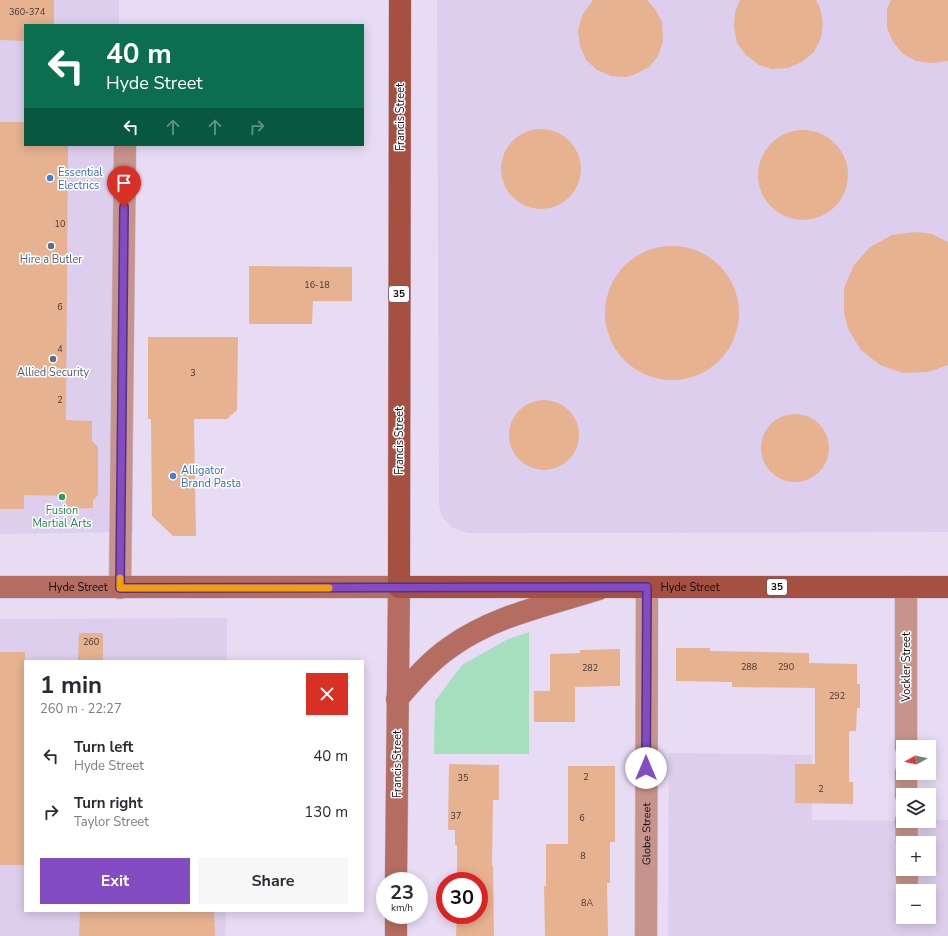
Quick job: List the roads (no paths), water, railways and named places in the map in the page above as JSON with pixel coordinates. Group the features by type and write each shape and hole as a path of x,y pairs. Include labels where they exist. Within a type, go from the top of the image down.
{"main road":[{"name":"Francis Street","path":"396,872 400,0"},
{"name":"Hyde Street","path":"0,587 948,587"},
{"path":"397,699 426,667 448,648 475,632 503,619 607,587"},
{"path":"396,924 396,936"}],"street":[{"path":"120,588 125,146"},
{"name":"Globe Street","path":"646,936 647,587"},
{"name":"Vockler Street","path":"906,588 906,740"}],"place":[{"name":"Essential Electrics","path":"50,178"},
{"name":"Hire a Butler","path":"51,246"},
{"name":"Allied Security","path":"53,359"},
{"name":"Alligator Brand Pasta","path":"173,476"},
{"name":"Fusion Martial Arts","path":"62,497"}]}
